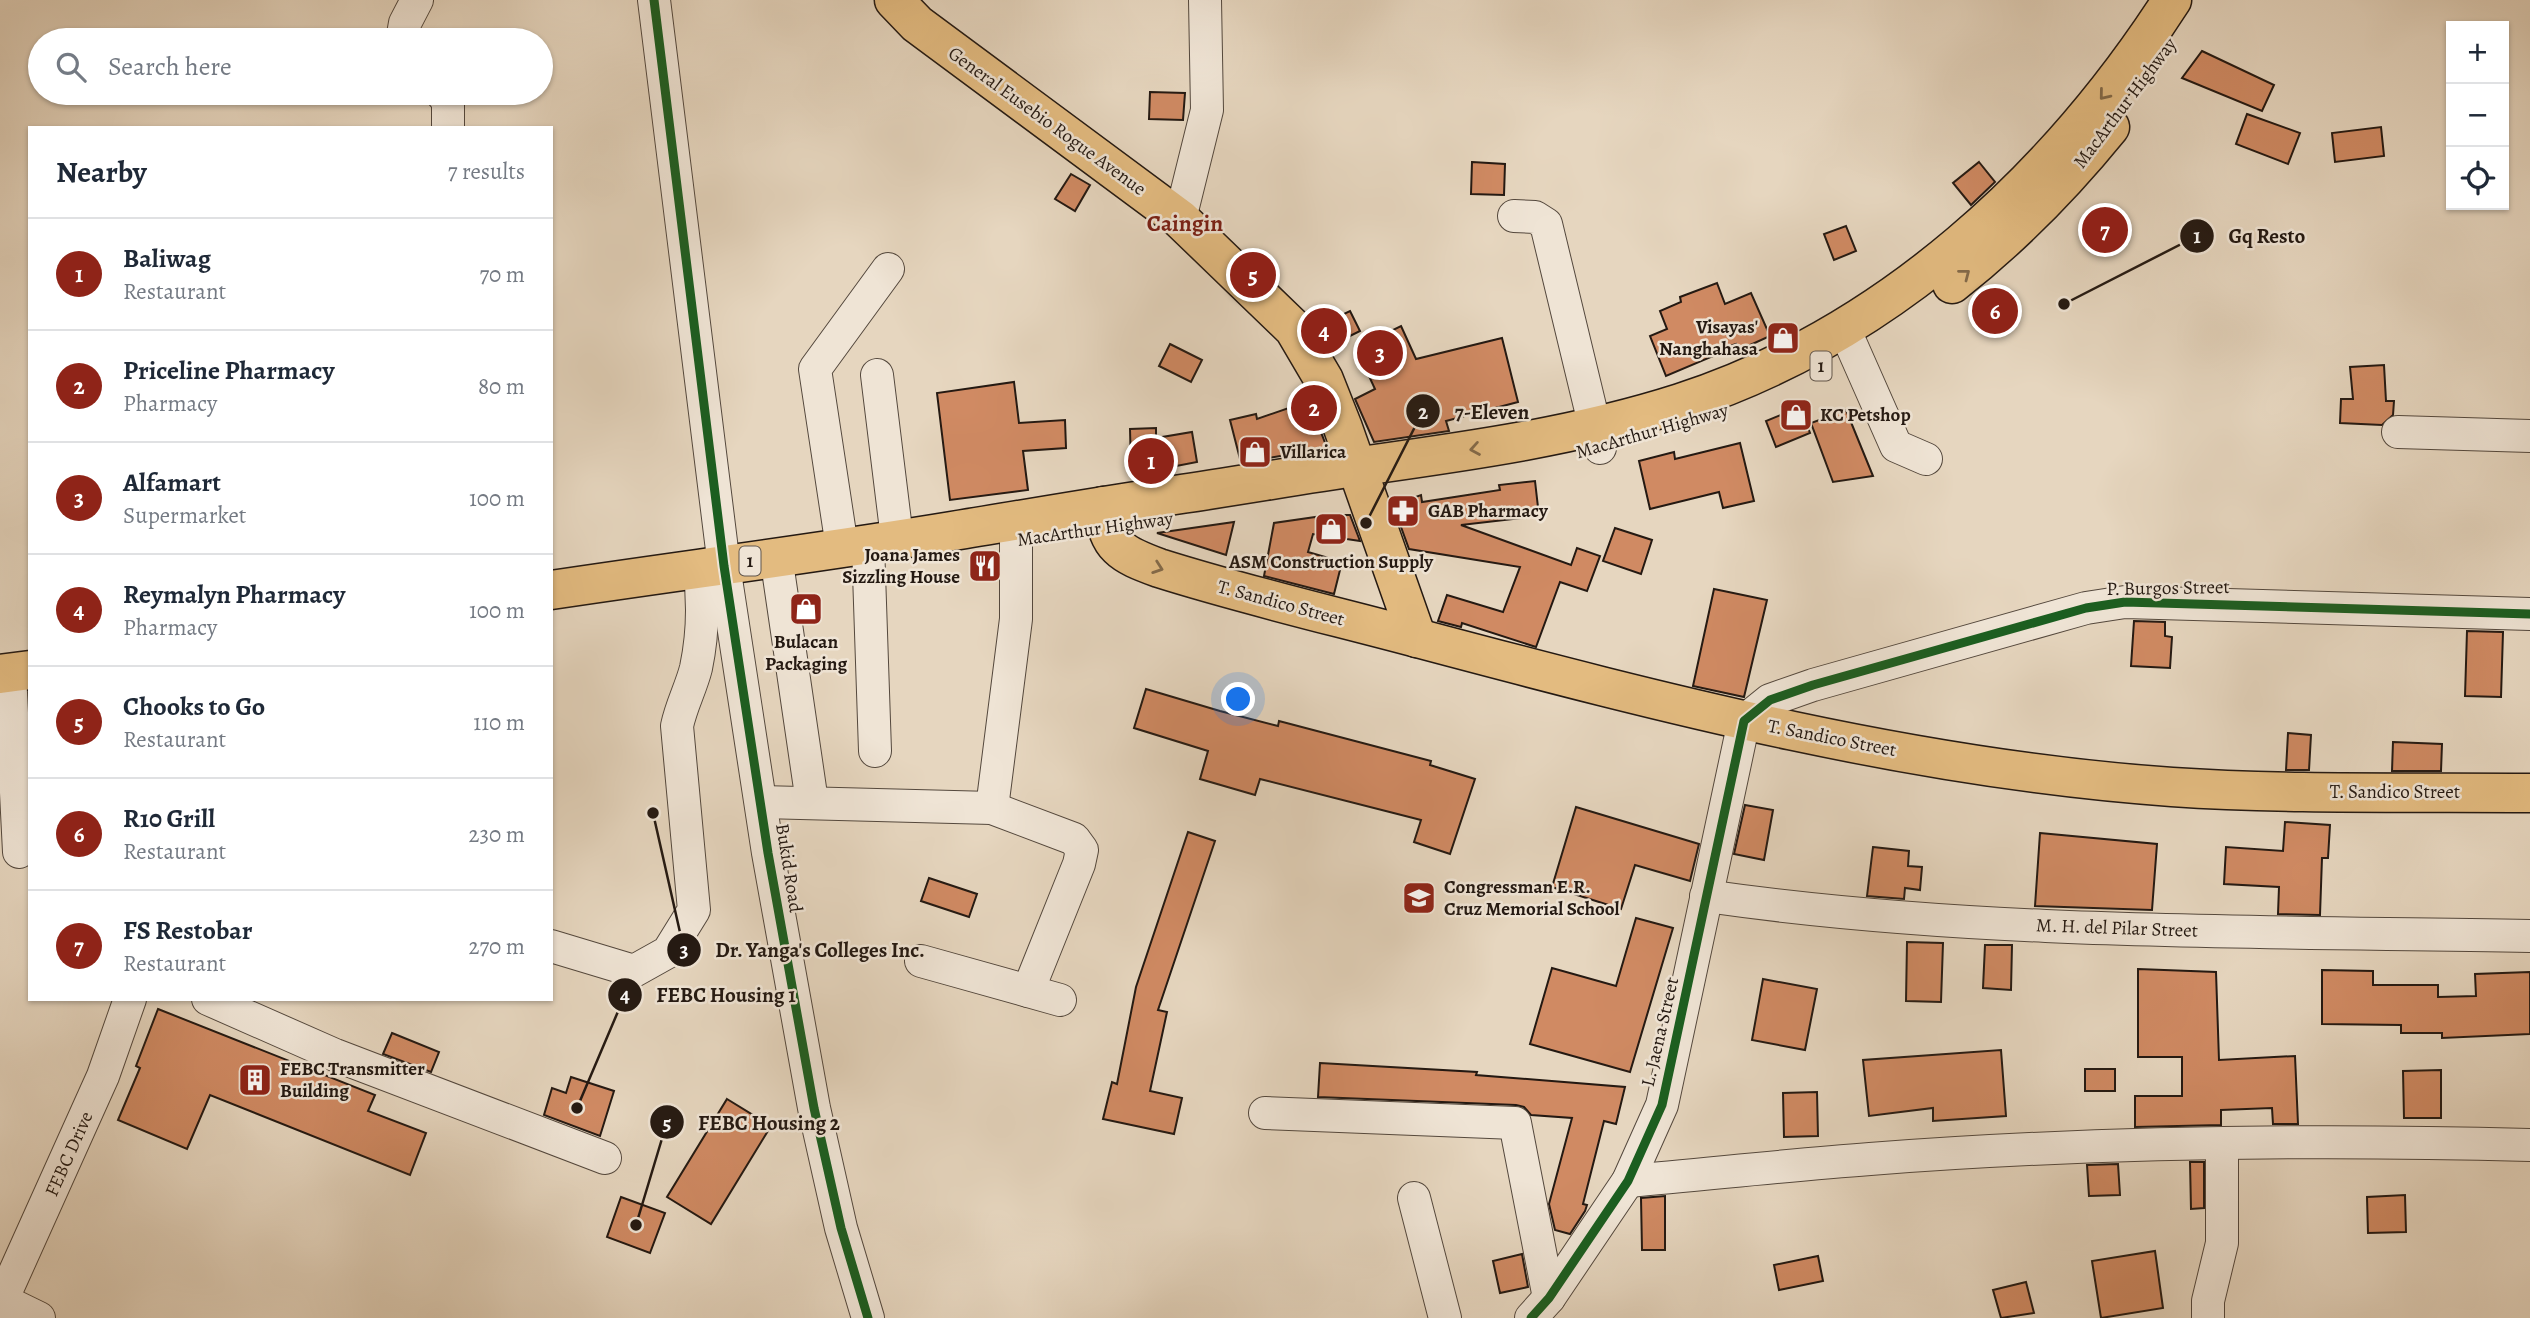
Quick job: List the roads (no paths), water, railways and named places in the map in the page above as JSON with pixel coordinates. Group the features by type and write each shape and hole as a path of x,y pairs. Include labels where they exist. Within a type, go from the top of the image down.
{"main road":[{"name":"General Eusebio Rogue Avenue","path":"894,0 917,24 1180,219 1294,329 1324,380 1362,479 1417,638"},
{"name":"MacArthur Highway","path":"1848,337 1983,226 2094,107 2133,58 2172,0"},
{"name":"MacArthur Highway","path":"553,590 717,573 776,555 948,532 1105,517 1362,479 1497,446 1597,438 1718,414 1848,337 1951,285 2001,246 2036,212 2111,126 2158,65 2200,0"},
{"name":"MacArthur Highway","path":"948,532 1016,542 1105,517"},
{"name":"T. Sandico Street","path":"1105,517 1118,549 1159,568 1607,690 1744,721 1950,761 2170,786 2284,792 2530,793"}],"street":[{"path":"404,28 416,0"},
{"path":"553,947 634,971 668,952 694,910 677,726 682,702 695,670 705,605 717,573 654,0"},
{"path":"1180,219 1207,110 1205,0"},
{"path":"448,105 448,126"},
{"path":"1514,216 1535,217 1546,225 1597,438"},
{"path":"869,543 815,369 888,269"},
{"path":"1848,337 1896,446 1926,459"},
{"path":"875,751 869,543 877,375"},
{"path":"2398,432 2530,436"},
{"path":"992,808 1016,618 1016,542"},
{"path":"776,555 812,802"},
{"name":"Bukid Road","path":"717,573 761,802 814,1108 841,1228 868,1318"},
{"name":"P. Burgos Street","path":"1744,721 1770,700 1813,685 2086,608 2162,602 2530,614"},
{"path":"13,672 19,852"},
{"name":"L. Jaena Street","path":"1540,1308 1628,1181 1662,1105 1744,721"},
{"path":"761,802 992,808 1074,839 1082,849 1076,873 1028,991"},
{"name":"M. H. del Pilar Street","path":"1706,896 1804,910 1989,924 2530,936"},
{"path":"921,961 1060,1000"},
{"name":"FEBC Drive","path":"1,1302 103,1076 129,1001"},
{"path":"213,1001 347,1060 605,1158"},
{"path":"1265,1113 1515,1123 1540,1308"},
{"path":"1628,1181 1872,1159 2222,1144 2530,1145"},
{"path":"2207,1318 2208,1301 2222,1243 2222,1144"},
{"path":"1414,1198 1445,1318"},
{"path":"1,1302 40,1318"}],"place":[{"name":"FS Restobar","path":"2105,230"},
{"name":"Chooks to Go","path":"1253,275"},
{"name":"Gq Resto","path":"2064,304"},
{"name":"R10 Grill","path":"1995,311"},
{"name":"Reymalyn Pharmacy","path":"1324,331"},
{"name":"Visayas' Nanghahasa","path":"1783,338"},
{"name":"Alfamart","path":"1380,353"},
{"name":"Priceline Pharmacy","path":"1314,408"},
{"name":"KC Petshop","path":"1796,415"},
{"name":"Villarica","path":"1255,452"},
{"name":"Baliwag","path":"1151,461"},
{"name":"GAB Pharmacy","path":"1403,511"},
{"name":"7-Eleven","path":"1366,523"},
{"name":"ASM Construction Supply","path":"1331,529"},
{"name":"Joana James Sizzling House","path":"985,566"},
{"name":"Bulacan Packaging","path":"806,609"},
{"name":"Dr. Yanga's Colleges Inc.","path":"653,813"},
{"name":"Congressman E.R. Cruz Memorial School","path":"1419,898"},
{"name":"FEBC Transmitter Building","path":"255,1080"},
{"name":"FEBC Housing 1","path":"577,1108"},
{"name":"FEBC Housing 2","path":"636,1225"}],"district":[{"name":"Caingin","path":"1185,223"}]}
